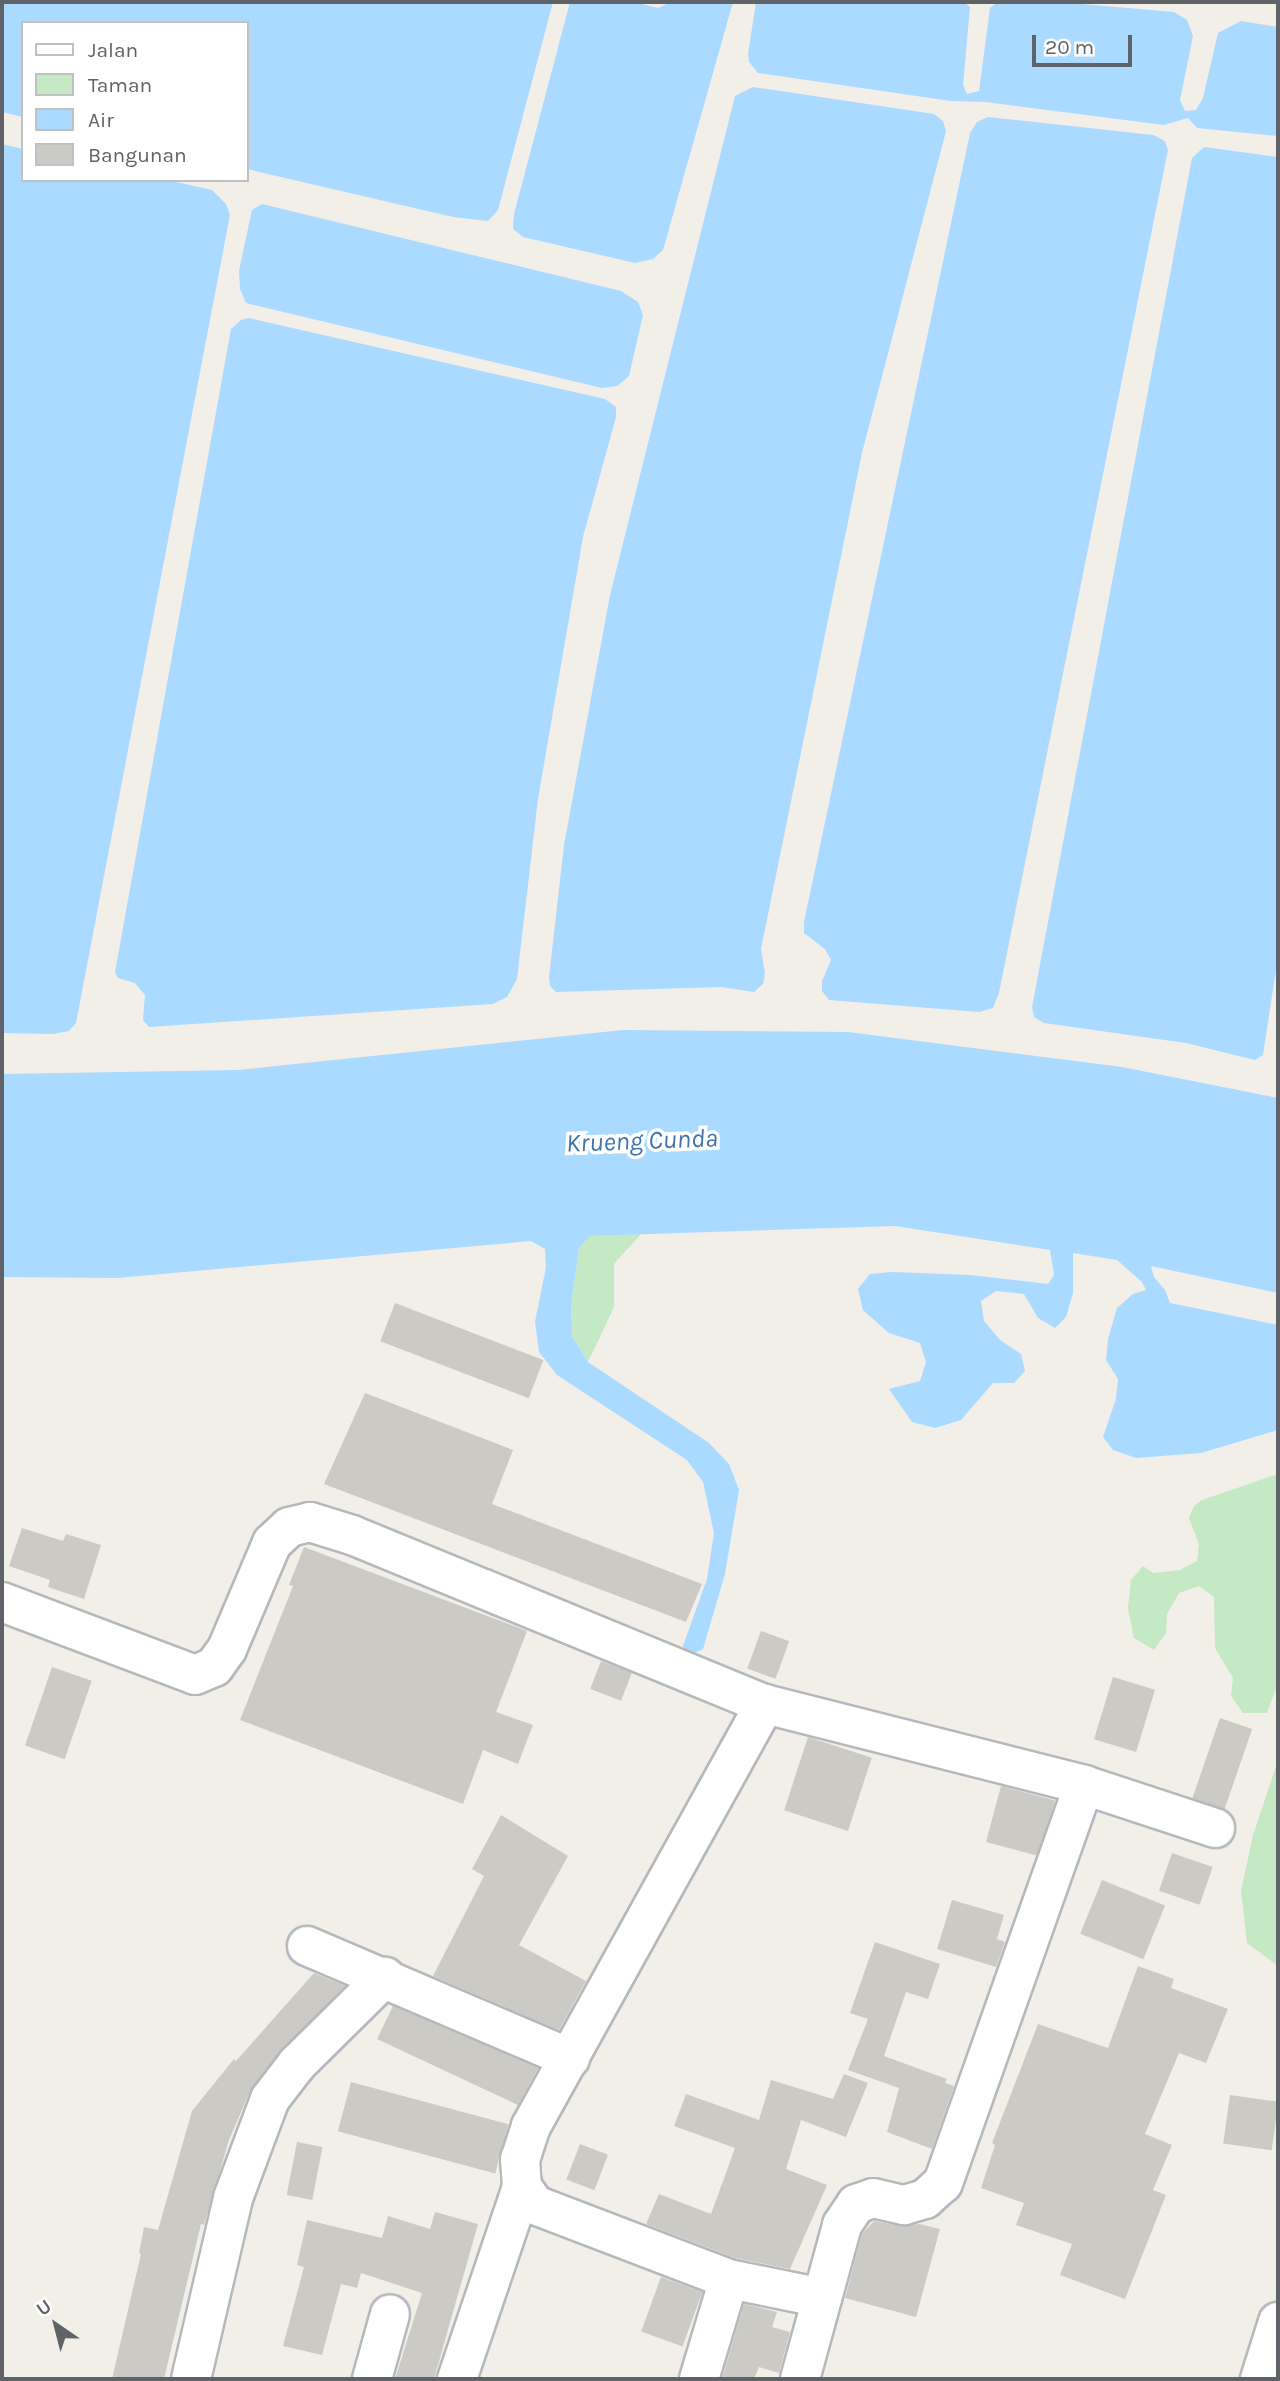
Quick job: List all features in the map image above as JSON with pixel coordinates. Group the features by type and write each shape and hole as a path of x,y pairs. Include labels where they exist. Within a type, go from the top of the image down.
{"street":[{"path":"2,1602 195,1675 214,1667 228,1649 272,1543 289,1527 310,1522 352,1535 765,1704 1084,1785 1215,1828"},
{"path":"457,2379 522,2188 520,2159 531,2126 765,1704"},
{"path":"800,2379 842,2225 856,2204 873,2198 904,2205 925,2199 943,2183 1084,1785"},
{"path":"307,1946 385,1977 570,2059"},
{"path":"191,2379 233,2198 270,2099 297,2064 385,1977"},
{"path":"522,2188 535,2205 729,2279 822,2298"},
{"path":"698,2379 729,2279"},
{"path":"372,2379 390,2314"},
{"path":"1260,2379 1278,2322"}],"green space":[{"path":"641,1234 614,1264 614,1307 588,1362 572,1336 571,1305 579,1248 590,1236"},
{"path":"1278,1474 1278,1683 1267,1713 1243,1713 1231,1696 1233,1678 1215,1648 1214,1597 1199,1586 1179,1593 1167,1614 1166,1633 1154,1650 1134,1638 1128,1608 1131,1580 1143,1566 1153,1573 1180,1570 1197,1561 1199,1544 1189,1518 1194,1506 1202,1500"},
{"path":"1278,1760 1278,1966 1247,1943 1241,1891 1253,1835"}],"water":[{"path":"2,2 553,2 498,210 488,221 453,217 248,169 248,21 21,21 21,117 2,112"},
{"path":"570,2 634,2 658,8 671,2 733,2 663,250 653,259 635,263 523,237 513,229 514,214"},
{"path":"756,2 964,2 970,7 963,85 967,94 979,91 990,8 998,2 1058,2 1174,12 1187,20 1193,36 1180,100 1185,111 1196,110 1203,98 1218,33 1241,21 1278,27 1278,136 1197,128 1188,118 1164,125 986,102 951,101 758,73 749,62 748,54"},
{"path":"753,87 934,114 943,121 946,131 862,453 761,949 765,973 763,984 754,992 721,987 556,992 550,986 549,977 564,845 610,595 735,96"},
{"path":"988,117 1153,135 1165,141 1168,150 999,993 993,1008 979,1012 829,1000 822,991 822,981 831,960 825,949 804,933 804,922 970,133 977,122"},
{"path":"2,144 21,149 21,182 176,182 212,190 226,204 230,215 76,1023 69,1031 53,1034 2,1033"},
{"path":"1204,147 1278,157 1278,957 1263,1055 1255,1060 1186,1043 1044,1023 1034,1017 1032,1007 1192,158"},
{"path":"262,204 621,291 638,302 643,315 629,376 617,386 602,388 246,303 240,289 239,271 252,210"},
{"path":"249,318 605,399 616,407 616,417 583,537 538,799 517,979 507,997 493,1004 149,1027 143,1020 145,995 135,983 118,978 115,972 231,329 241,320"},
{"name":"Krueng Cunda","path":"623,1030 848,1032 1122,1067 1278,1098 1278,1293 1151,1266 1154,1277 1165,1290 1170,1303 1278,1325 1278,1430 1201,1453 1136,1458 1113,1450 1103,1437 1116,1399 1118,1379 1106,1360 1108,1339 1117,1308 1133,1294 1146,1290 1142,1282 1117,1260 1073,1253 1073,1293 1066,1317 1055,1328 1038,1318 1024,1294 996,1291 981,1301 984,1321 1000,1340 1021,1354 1025,1371 1014,1383 993,1383 961,1420 935,1428 912,1422 889,1389 920,1381 926,1362 920,1343 889,1333 863,1310 858,1289 870,1274 892,1272 970,1275 1048,1284 1054,1275 1050,1250 895,1226 590,1236 579,1248 571,1305 572,1336 588,1362 709,1443 729,1464 739,1490 725,1574 703,1649 687,1657 683,1646 707,1579 714,1533 703,1482 687,1460 557,1375 539,1352 535,1322 546,1267 545,1249 531,1241 117,1278 2,1277 2,1074 238,1070"}],"building":[{"path":"395,1303 543,1360 529,1398 380,1341"},
{"path":"365,1393 513,1450 492,1504 702,1584 686,1622 324,1484"},
{"path":"22,1528 63,1541 66,1534 101,1545 84,1599 48,1587 50,1580 9,1566"},
{"path":"304,1547 527,1631 496,1712 533,1725 518,1764 483,1750 463,1804 240,1720 293,1586 289,1585"},
{"path":"761,1631 789,1641 776,1679 747,1669"},
{"path":"601,1661 632,1673 621,1701 590,1689"},
{"path":"52,1667 92,1681 65,1759 25,1745"},
{"path":"1113,1677 1155,1690 1136,1752 1094,1739"},
{"path":"1220,1718 1252,1729 1224,1809 1192,1798"},
{"path":"808,1737 872,1758 848,1831 784,1810"},
{"path":"1001,1786 1055,1800 1040,1857 986,1842"},
{"path":"501,1815 568,1856 519,1945 586,1981 559,2030 433,1976 484,1876 472,1869"},
{"path":"1172,1853 1213,1867 1200,1905 1159,1891"},
{"path":"1102,1880 1165,1905 1143,1959 1080,1934"},
{"path":"952,1900 1004,1915 997,1939 1005,1942 996,1967 937,1949"},
{"path":"875,1942 940,1964 928,1999 906,1992 884,2056 947,2079 945,2083 954,2086 932,2149 887,2132 899,2088 848,2070 868,2019 850,2013"},
{"path":"1138,1966 1174,1979 1171,1988 1228,2009 1206,2063 1179,2053 1145,2134 1172,2145 1153,2190 1166,2195 1125,2299 1060,2275 1072,2244 1016,2225 1024,2203 981,2188 995,2145 992,2143 1038,2024 1108,2048"},
{"path":"314,1973 345,1986 282,2049 250,2091 229,2140 204,2225 201,2224 164,2379 112,2379 141,2254 144,2227 158,2230 192,2111 234,2059 236,2061"},
{"path":"393,2006 538,2068 518,2105 377,2039"},
{"path":"844,2074 868,2083 846,2137 801,2120 786,2169 827,2185 790,2269 735,2258 646,2224 659,2194 711,2214 735,2148 674,2126 686,2094 759,2120 771,2080 833,2099"},
{"path":"351,2082 508,2124 495,2173 338,2131"},
{"path":"1230,2095 1278,2102 1272,2150 1223,2144"},
{"path":"297,2142 323,2147 312,2200 287,2195"},
{"path":"580,2144 608,2155 594,2190 566,2179"},
{"path":"435,2212 478,2224 434,2379 395,2379 422,2293 361,2273 357,2288 341,2284 322,2355 283,2346 304,2267 297,2265 307,2220 382,2238 388,2216 430,2229"},
{"path":"874,2221 900,2226 919,2224 940,2229 916,2317 845,2298 862,2234"},
{"path":"661,2277 702,2292 683,2347 641,2332"},
{"path":"744,2304 777,2312 772,2327 790,2332 779,2373 759,2367 754,2379 722,2379"}]}
